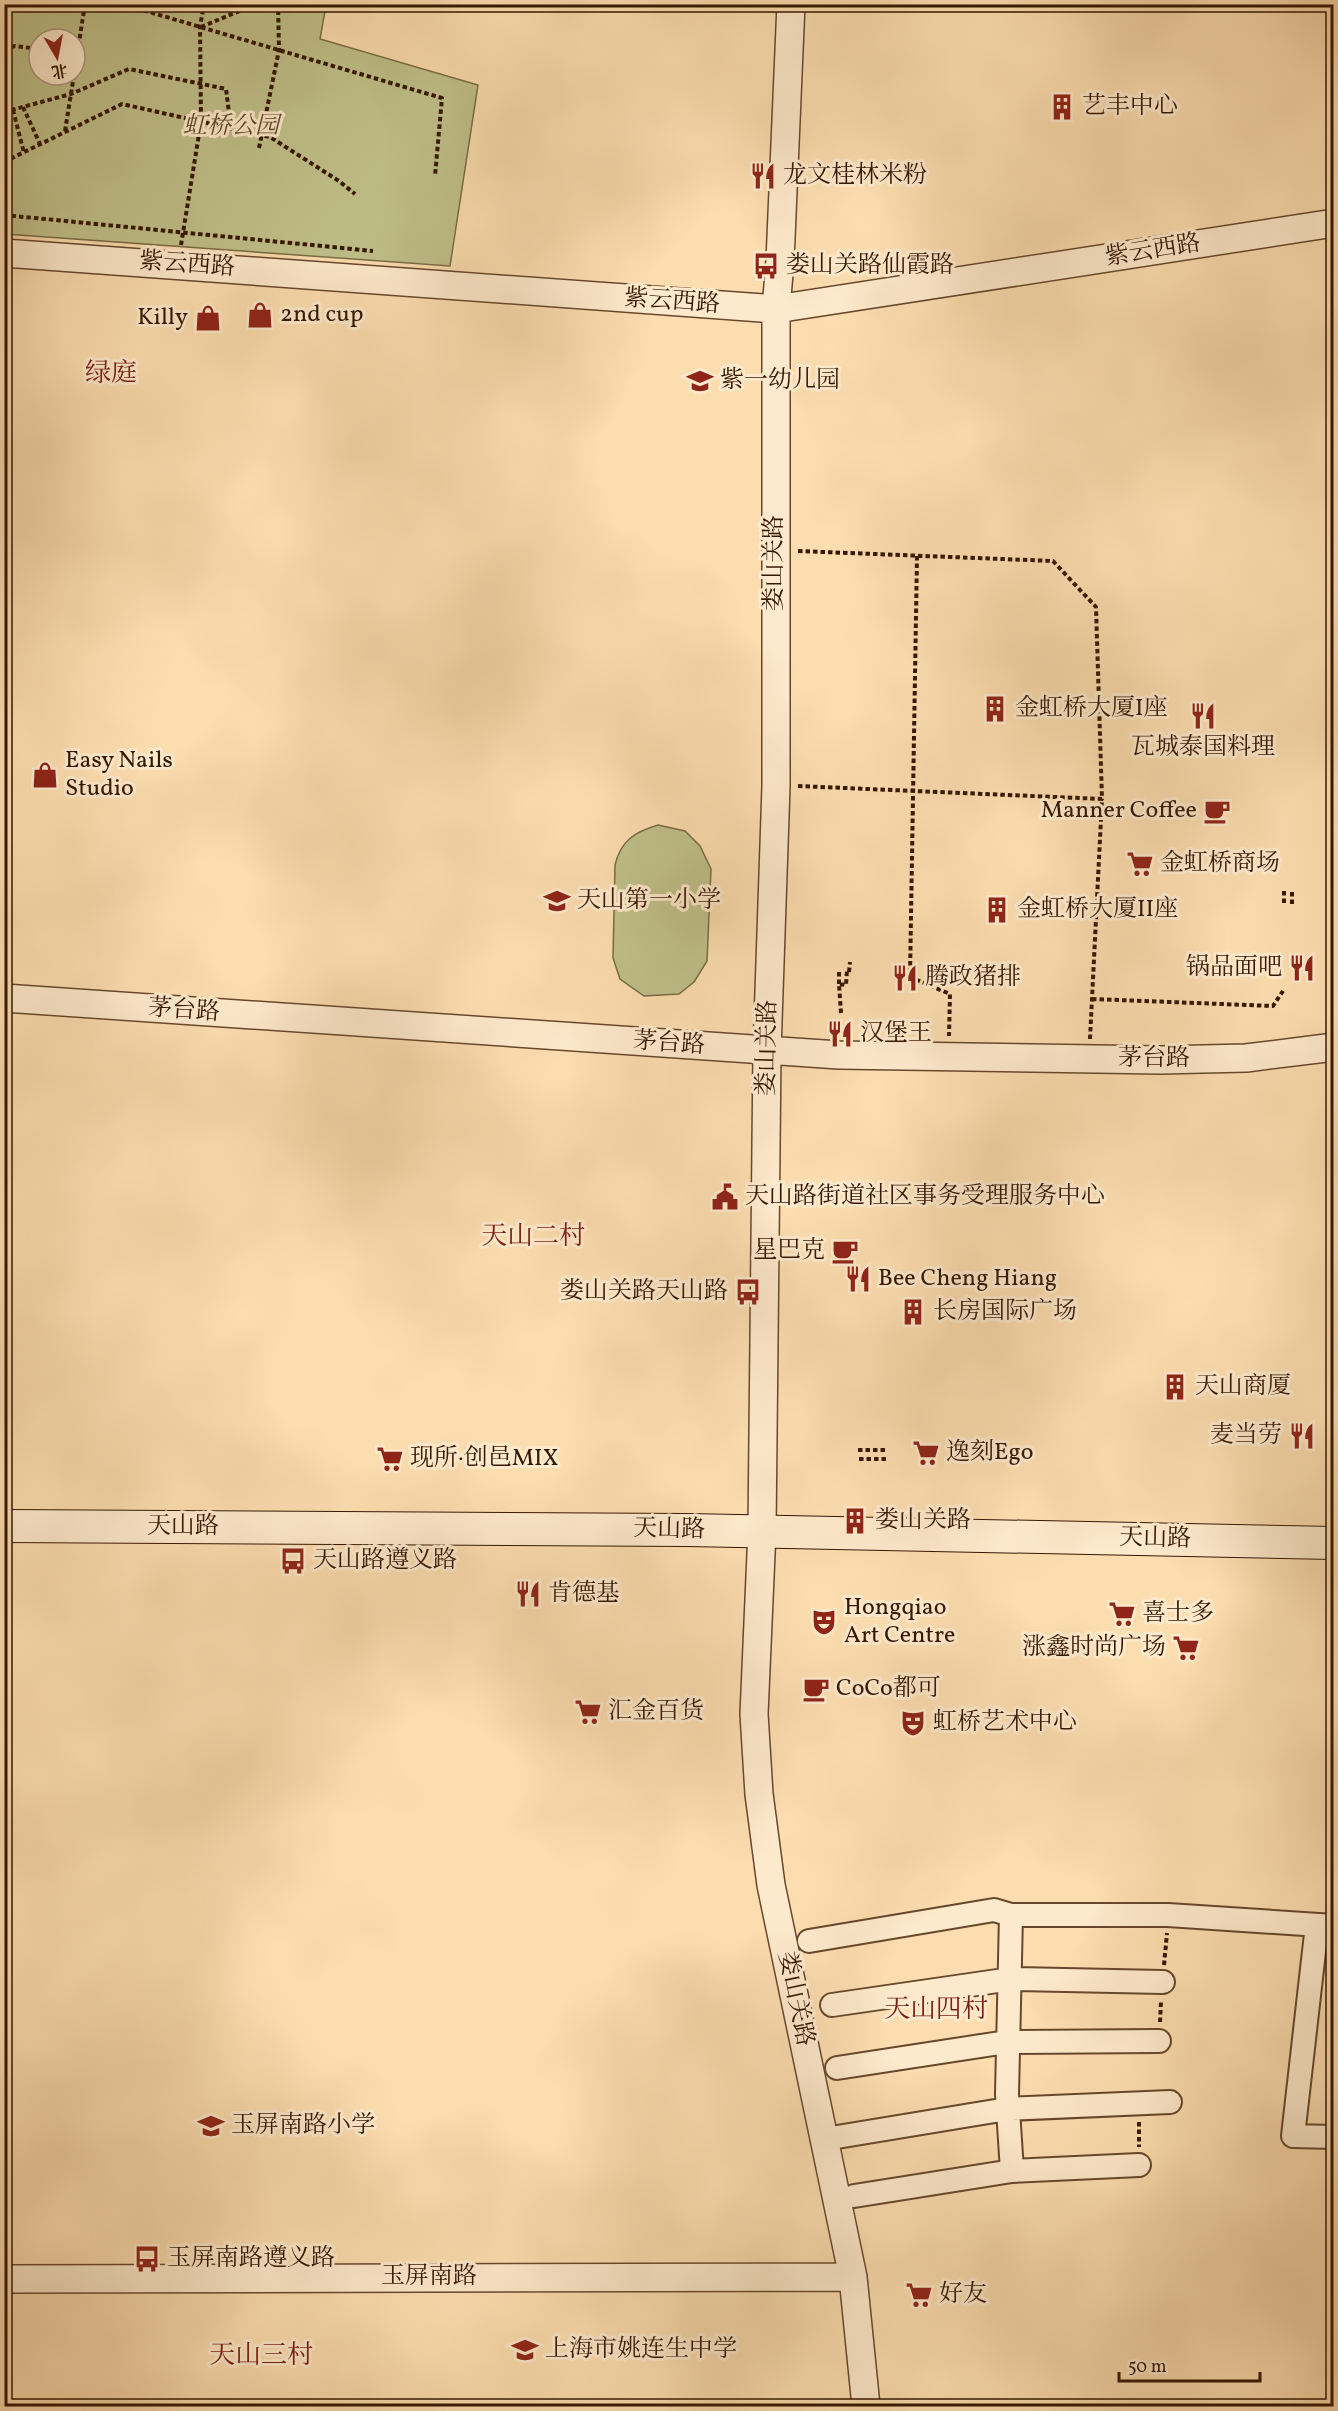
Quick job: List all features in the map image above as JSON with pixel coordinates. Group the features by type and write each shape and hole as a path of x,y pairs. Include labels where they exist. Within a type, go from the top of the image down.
{"main road":[{"name":"天山路","path":"4,1526 762,1531 1334,1543"}],"street":[{"name":"娄山关路","path":"791,4 776,309 776,786 767,1051 762,1531 754,1714 759,1794 771,1886 854,2277 866,2406"},
{"name":"紫云西路","path":"4,253 776,309 1334,223"},
{"name":"茅台路","path":"4,998 767,1051 948,1057 1160,1060 1246,1058 1334,1047"},
{"path":"809,1941 993,1910 1011,1915 1168,1915 1325,1925 1293,2136 1334,2137"},
{"path":"1011,1915 1011,1979 1007,2042 1012,2171"},
{"path":"832,2005 1011,1979 1163,1982"},
{"path":"837,2068 1007,2042 1159,2041"},
{"path":"825,2139 1008,2109 1170,2102"},
{"path":"854,2196 1012,2171 1139,2165"},
{"name":"玉屏南路","path":"4,2279 854,2277"}],"path":[{"path":"80,27 85,4"},
{"path":"122,4 442,98 435,176"},
{"path":"179,264 201,122 200,27 204,4"},
{"path":"200,27 256,4"},
{"path":"259,148 279,50 278,4"},
{"path":"4,49 15,46 27,48"},
{"path":"4,112 71,94 129,69 226,89 231,129"},
{"path":"65,132 72,87"},
{"path":"4,162 122,104 270,137 330,174 355,194"},
{"path":"23,107 40,144"},
{"path":"13,110 24,153"},
{"path":"4,215 372,251"},
{"path":"775,550 1053,561 1096,606 1102,799 1089,1058"},
{"path":"917,556 910,977 950,994 948,1057"},
{"path":"776,786 912,789 1102,799"},
{"path":"1284,888 1284,903"},
{"path":"1292,889 1292,904"},
{"path":"849,976 850,962"},
{"path":"841,977 842,963"},
{"path":"839,970 841,1013"},
{"path":"839,984 846,985 847,970"},
{"path":"1092,999 1273,1006 1283,992"},
{"path":"858,1450 886,1450"},
{"path":"859,1459 887,1459"},
{"path":"1139,2103 1139,2165"}],"green space":[{"name":"虹桥公园","path":"4,5 326,5 320,39 478,85 450,266 5,234"},
{"path":"658,825 685,831 700,846 711,869 707,961 694,982 679,994 644,996 620,979 613,958 615,865 621,849 630,838"}],"place":[{"name":"艺丰中心","path":"1062,107"},
{"name":"龙文桂林米粉","path":"763,176"},
{"name":"娄山关路仙霞路","path":"766,266"},
{"name":"2nd cup","path":"260,315"},
{"name":"Killy","path":"208,318"},
{"name":"紫一幼儿园","path":"700,381"},
{"name":"金虹桥大厦I座","path":"995,709"},
{"name":"瓦城泰国料理","path":"1203,716"},
{"name":"Easy Nails Studio","path":"45,775"},
{"name":"Manner Coffee","path":"1217,811"},
{"name":"金虹桥商场","path":"1140,864"},
{"name":"天山第一小学","path":"557,901"},
{"name":"金虹桥大厦II座","path":"997,910"},
{"name":"锅品面吧","path":"1302,968"},
{"name":"腾政猪排","path":"905,978"},
{"name":"汉堡王","path":"840,1034"},
{"name":"天山路街道社区事务受理服务中心","path":"725,1197"},
{"name":"星巴克","path":"845,1251"},
{"name":"Bee Cheng Hiang","path":"858,1279"},
{"name":"娄山关路天山路","path":"748,1292"},
{"name":"长房国际广场","path":"913,1312"},
{"name":"天山商厦","path":"1175,1387"},
{"name":"麦当劳","path":"1302,1436"},
{"name":"逸刻Ego","path":"926,1453"},
{"name":"现所·创邑MIX","path":"390,1459"},
{"name":"娄山关路","path":"855,1521"},
{"name":"天山路遵义路","path":"293,1561"},
{"name":"肯德基","path":"528,1594"},
{"name":"喜士多","path":"1122,1614"},
{"name":"Hongqiao Art Centre","path":"824,1622"},
{"name":"涨鑫时尚广场","path":"1186,1648"},
{"name":"CoCo都可","path":"816,1689"},
{"name":"汇金百货","path":"588,1712"},
{"name":"虹桥艺术中心","path":"913,1723"},
{"name":"玉屏南路小学","path":"211,2126"},
{"name":"玉屏南路遵义路","path":"147,2259"},
{"name":"好友","path":"919,2295"},
{"name":"上海市姚连生中学","path":"525,2350"}],"district":[{"name":"绿庭","path":"111,374"},
{"name":"天山二村","path":"533,1237"},
{"name":"天山四村","path":"936,2010"},
{"name":"天山三村","path":"261,2356"}]}
